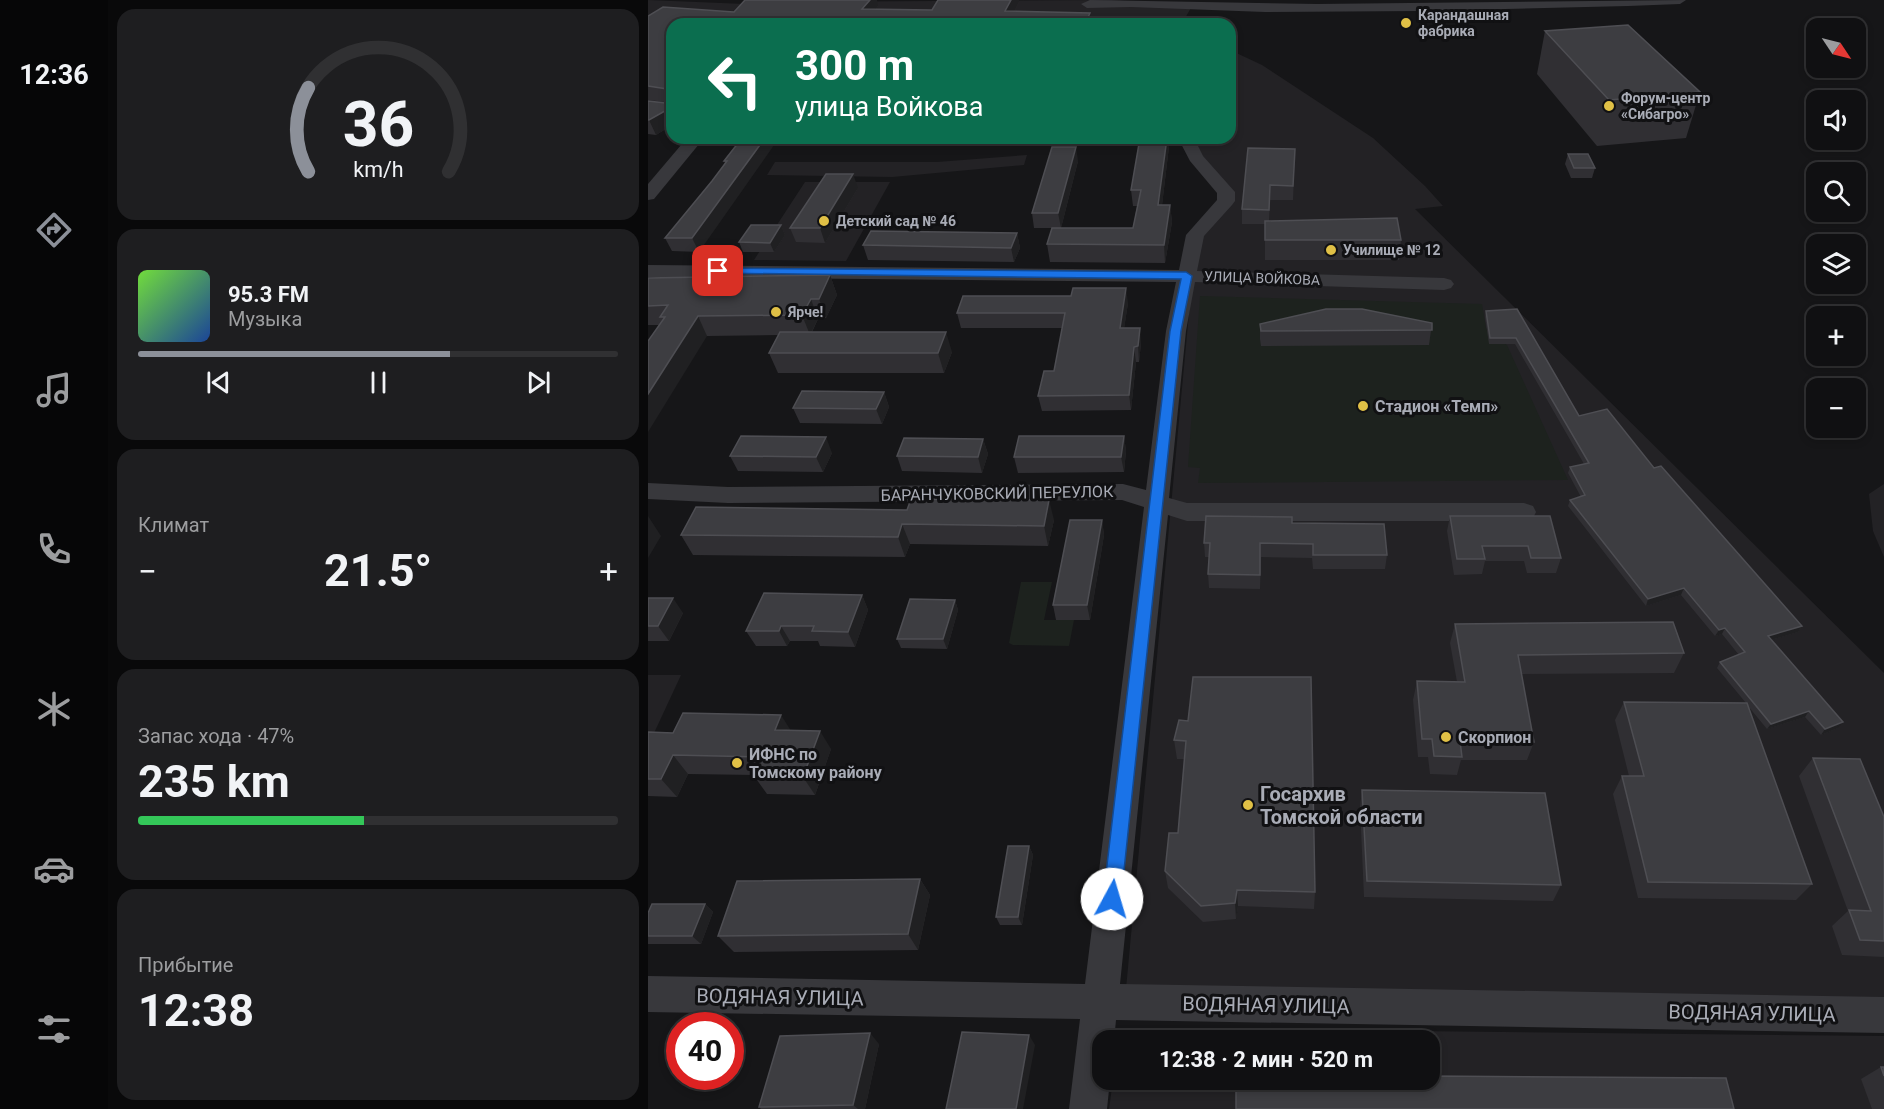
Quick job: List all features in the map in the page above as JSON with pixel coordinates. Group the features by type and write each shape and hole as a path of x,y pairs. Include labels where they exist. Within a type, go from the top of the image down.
{"street":[{"path":"1087,4 1167,2 1273,8 1574,4 1680,0"},
{"path":"648,195 691,144"},
{"path":"1088,1109 1176,331 1194,235 1226,201 1226,192 1196,158 1189,144"},
{"name":"УЛИЦА ВОЙКОВА","path":"648,271 1186,276 1443,284"},
{"name":"БАРАНЧУКОВСКИЙ ПЕРЕУЛОК","path":"648,490 728,495 1123,492 1187,512 1524,512"},
{"name":"ВОДЯНАЯ УЛИЦА","path":"648,994 1884,1015"}],"shaded area":[{"path":"648,0 745,4 1112,0 1192,6 1185,18 666,18 666,105 648,103"},
{"path":"1236,53 1262,65 1373,138 1425,186 1443,206 1415,209 1884,673 1884,1001 1126,989 1192,281 1199,235 1233,192 1200,155 1196,144 1236,144"},
{"path":"1027,155 1024,165 892,177 767,175 775,162 937,162"},
{"name":"Детский сад № 46","path":"805,182 890,182 846,261 754,260"},
{"name":"Стадион «Темп»","path":"1200,296 1482,304 1486,328 1507,345 1568,480 1198,483 1200,468 1188,467"},
{"path":"1884,484 1884,557 1873,531 1869,494"},
{"path":"1021,582 1052,582 1044,620 1074,620 1069,646 1009,643"},
{"path":"648,675 681,675 648,746"},
{"path":"1119,1028 1310,1030 1119,1030"},
{"path":"1440,1031 1884,1036 1884,1109 1109,1109 1112,1090 1440,1090"}],"building":[{"path":"745,0 870,0 862,9 932,10 938,0 1011,0 1005,11 1090,13 1088,18 666,18 666,89 648,86 648,16 663,7 734,12"},
{"path":"1628,25 1700,92 1609,100 1545,31"},
{"path":"648,101 665,103 666,110 648,120"},
{"path":"737,144 761,144 692,238 665,238 727,161 724,161"},
{"path":"1139,144 1166,144 1158,205 1170,205 1164,245 1047,244 1052,228 1133,228 1141,190 1131,190"},
{"path":"1052,147 1076,147 1058,213 1032,213"},
{"path":"1248,148 1295,149 1293,186 1270,185 1269,210 1242,209"},
{"path":"1568,154 1588,154 1595,168 1574,168"},
{"path":"826,174 853,174 820,228 790,228"},
{"path":"1397,218 1401,240 1265,240 1265,221"},
{"path":"751,225 781,225 770,243 739,242"},
{"path":"871,231 1017,233 1011,248 863,245"},
{"path":"830,275 819,299 811,299 802,315 698,316 648,394 648,341 665,317 660,317 668,305 648,306 648,278"},
{"path":"1073,288 1126,288 1120,328 1140,328 1138,346 1134,347 1129,395 1038,396 1044,371 1054,371 1065,313 957,313 963,296 1071,296"},
{"path":"1326,309 1362,309 1432,323 1432,330 1261,331 1260,324"},
{"path":"1517,309 1579,416 1607,409 1654,468 1661,466 1802,626 1768,636 1843,722 1825,729 1809,711 1771,724 1720,662 1745,652 1725,628 1719,630 1684,588 1648,599 1570,500 1585,495 1570,467 1589,463 1516,338 1490,338 1486,311"},
{"path":"780,332 946,332 938,353 769,353"},
{"path":"802,391 884,392 876,409 793,408"},
{"path":"741,436 826,437 816,457 730,456"},
{"path":"1019,436 1124,436 1121,457 1014,457"},
{"path":"904,438 983,439 978,457 897,456"},
{"path":"911,499 1049,500 1044,526 902,524 898,537 681,535 696,507 907,510"},
{"path":"1206,516 1292,517 1292,523 1384,524 1387,555 1313,555 1313,544 1260,543 1260,575 1208,574 1210,543 1204,543"},
{"path":"1450,516 1550,516 1561,558 1531,558 1528,546 1482,546 1485,559 1457,559"},
{"path":"1070,520 1102,520 1087,605 1053,605"},
{"path":"764,593 862,595 848,632 812,631 814,626 781,626 779,631 746,631"},
{"path":"648,598 673,598 658,626 648,626"},
{"path":"910,599 955,600 943,639 897,639"},
{"path":"1673,622 1684,653 1518,655 1534,742 1460,741 1462,757 1434,756 1432,739 1422,739 1417,681 1465,682 1455,624"},
{"name":"Госархив Томской области","path":"1193,677 1311,677 1315,892 1237,890 1235,903 1201,906 1165,871 1169,833 1178,833 1186,741 1174,740 1179,720 1188,721"},
{"path":"1624,702 1747,703 1812,884 1648,882 1622,776 1644,776"},
{"path":"683,713 781,715 775,730 820,731 803,777 754,776 762,757 673,755 661,779 648,779 648,732 673,733"},
{"path":"1813,758 1860,759 1884,817 1884,941 1860,940 1849,910 1871,911"},
{"path":"1362,790 1545,793 1561,885 1367,881"},
{"path":"1008,846 1029,846 1018,917 996,917"},
{"path":"920,879 908,934 718,936 737,881"},
{"path":"652,904 705,904 692,936 648,936 648,913"},
{"path":"962,1032 1029,1035 1016,1109 946,1109"},
{"path":"870,1033 853,1105 759,1107 780,1036"},
{"path":"1440,1076 1726,1078 1734,1109 1236,1109 1236,1090 1440,1090"}],"place":[{"name":"Карандашная фабрика","path":"1406,23"},
{"name":"Форум-центр «Сибагро»","path":"1609,106"},
{"name":"Детский сад № 46","path":"824,221"},
{"name":"Училище № 12","path":"1331,250"},
{"name":"Ярче!","path":"776,312"},
{"name":"Стадион «Темп»","path":"1363,406"},
{"name":"Скорпион","path":"1446,737"},
{"name":"ИФНС по Томскому району","path":"737,763"},
{"name":"Госархив Томской области","path":"1248,805"}],"route":[{"path":"718,271 1186,276 1176,331 1112,899"}]}
